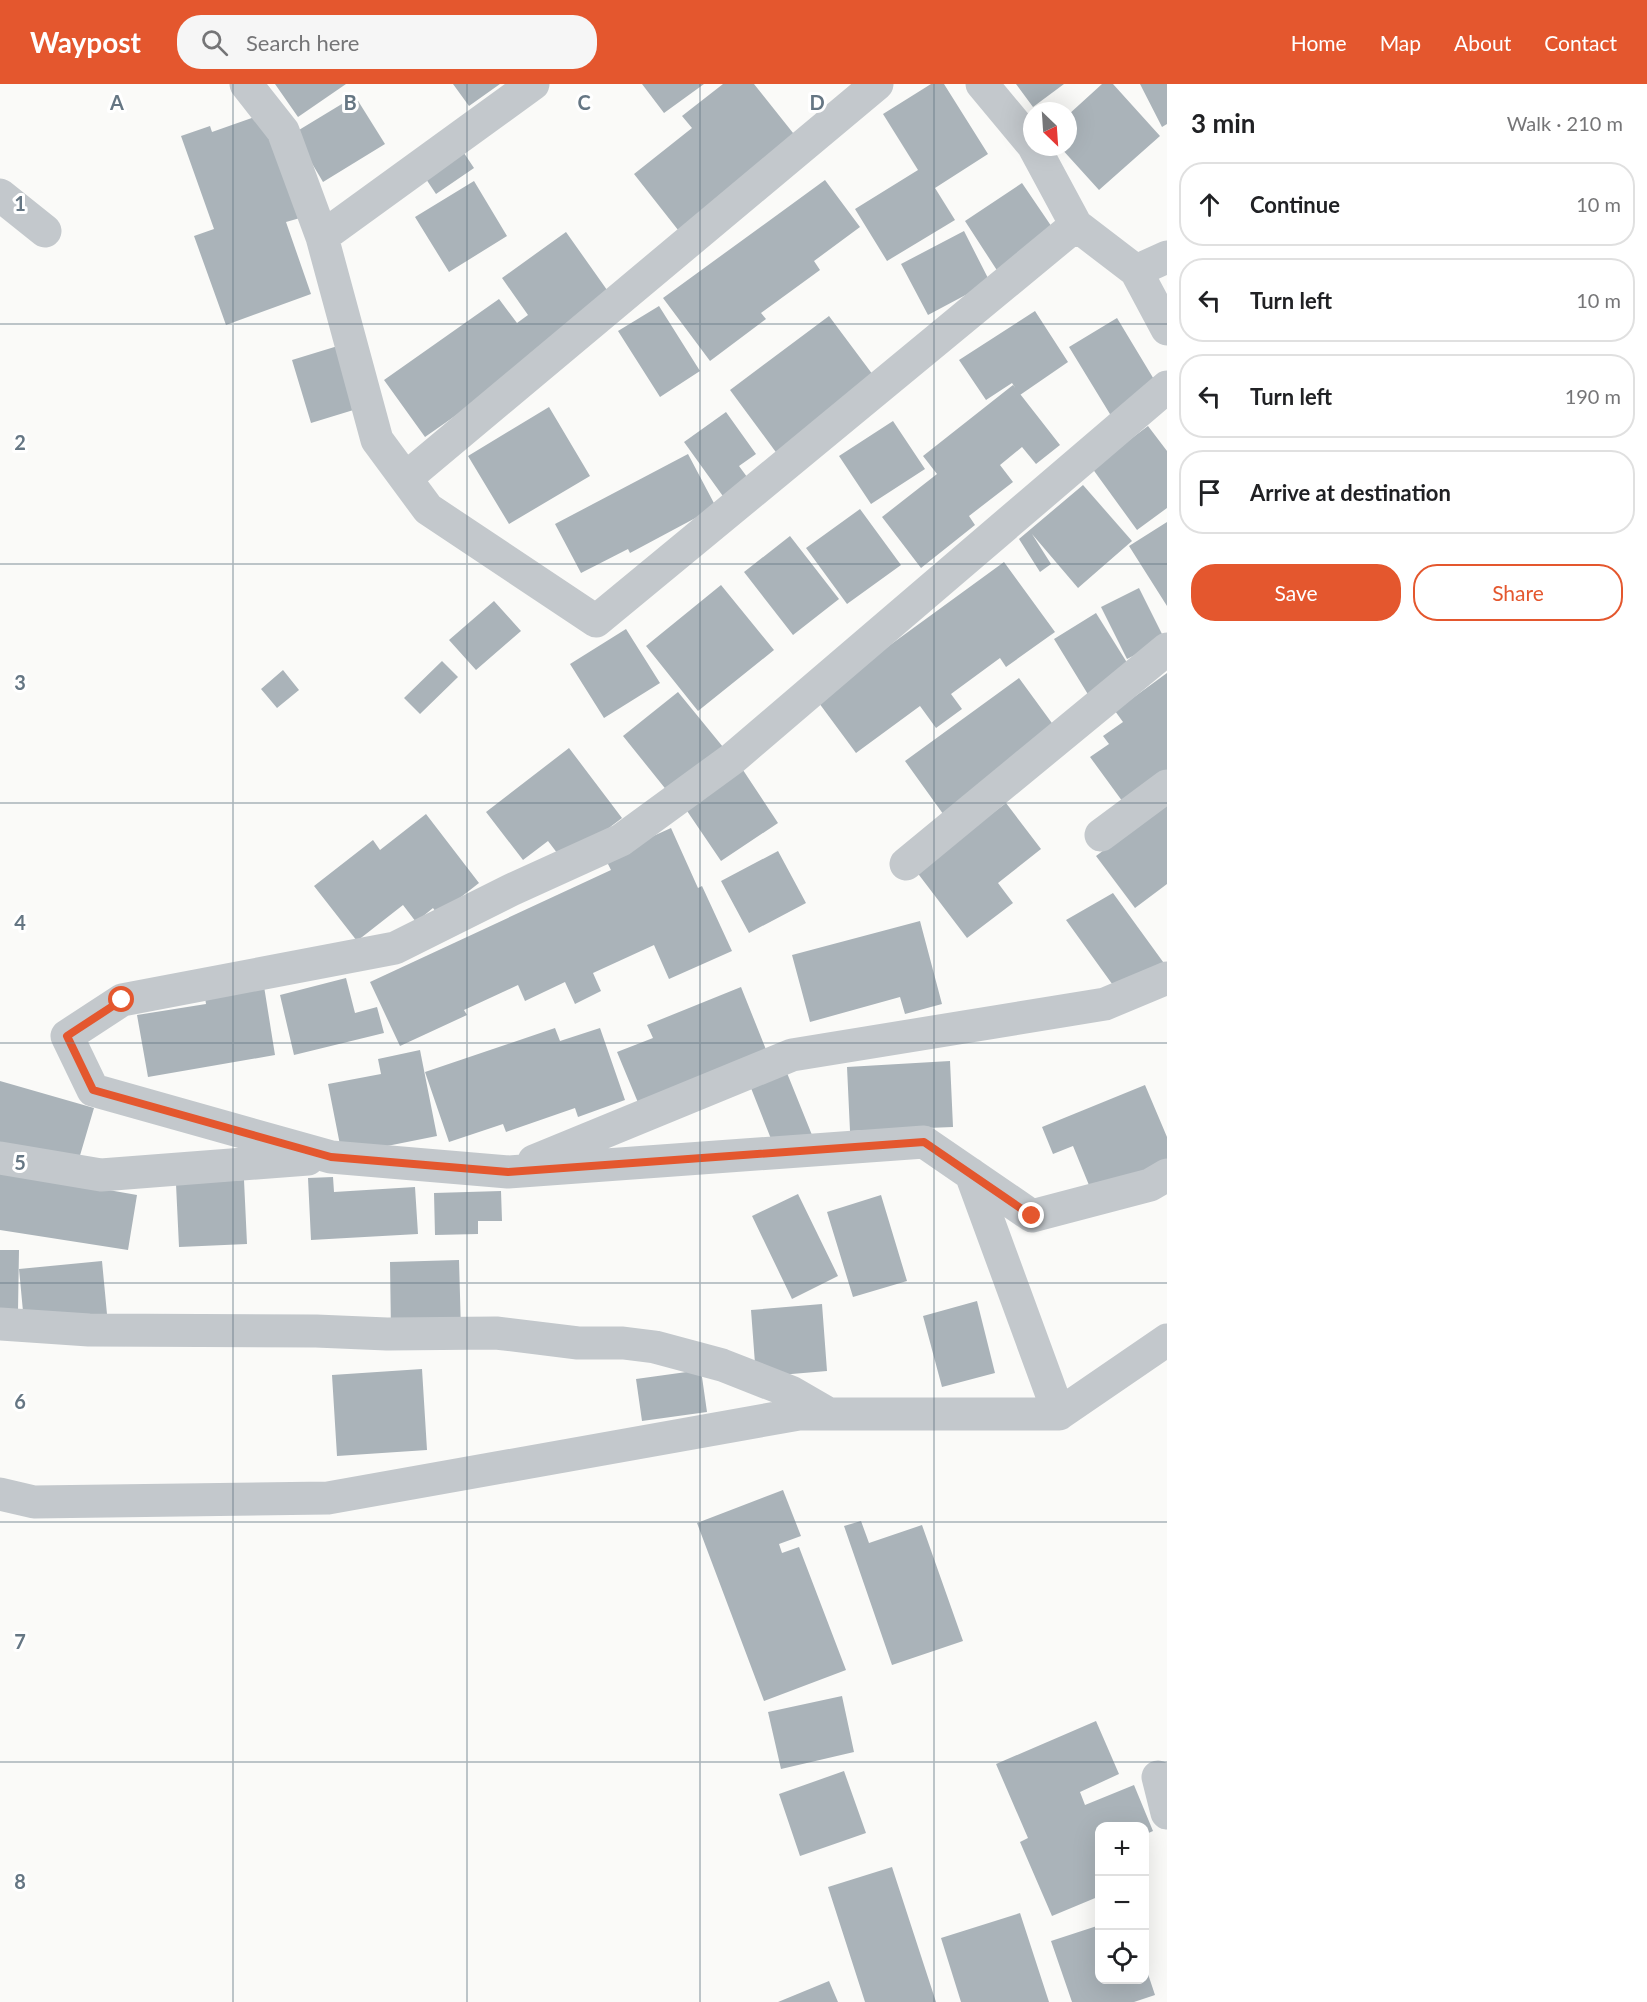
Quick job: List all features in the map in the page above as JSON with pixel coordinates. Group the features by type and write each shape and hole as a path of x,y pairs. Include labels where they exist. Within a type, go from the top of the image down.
{"street":[{"path":"246,84 283,131 322,237 377,440 428,509 596,621 1076,225"},
{"path":"322,237 533,84"},
{"path":"406,478 877,84"},
{"path":"982,84 1023,133"},
{"path":"1039,156 1076,225 1137,271 1167,329"},
{"path":"0,195 45,231"},
{"path":"1137,271 1167,257"},
{"path":"331,1157 93,1090 67,1036 122,1000 395,948 511,890 621,840 732,759 1167,387"},
{"path":"906,864 1167,649"},
{"path":"1101,835 1167,786"},
{"path":"508,1172 792,1055 1105,1004 1167,978"},
{"path":"0,1158 101,1175 331,1157 508,1172 924,1142 1032,1216 1150,1185 1167,1175"},
{"path":"972,1174 1059,1414"},
{"path":"0,1324 89,1330 496,1334 578,1343 623,1343 655,1347 722,1365 791,1392 829,1414"},
{"path":"0,1494 34,1502 328,1498 799,1414 1059,1414 1167,1340"},
{"path":"1158,1777 1167,1813"}],"building":[{"path":"275,84 346,84 298,117"},
{"path":"453,84 500,84 469,106"},
{"path":"642,84 704,84 664,113"},
{"path":"723,84 754,84 801,143 682,235 634,174 692,128 682,116"},
{"path":"931,84 944,84 988,154 935,188 955,220 887,261 855,209 918,170 883,114"},
{"path":"1016,84 1064,84 1040,102 1029,102"},
{"path":"1102,84 1113,84 1160,136 1099,190 1068,156 1077,156 1077,107"},
{"path":"1140,84 1167,84 1167,124 1162,127"},
{"path":"355,96 385,144 323,182 294,133"},
{"path":"263,114 300,218 286,222 311,294 226,325 194,236 214,229 181,136 210,126 212,132"},
{"path":"462,150 474,168 436,194 424,176"},
{"path":"825,180 860,227 814,261 820,270 761,313 766,319 710,361 663,298"},
{"path":"474,181 507,236 449,272 415,217"},
{"path":"1022,183 1058,236 1000,275 965,221"},
{"path":"964,231 990,282 928,315 901,264"},
{"path":"566,232 612,297 555,346 425,437 384,380 499,299 517,323 528,315 502,278"},
{"path":"659,306 700,371 660,397 618,331"},
{"path":"1035,311 1068,362 1020,395 1012,383 986,400 959,360"},
{"path":"829,316 873,375 778,455 730,390"},
{"path":"1117,318 1161,391 1113,419 1069,347"},
{"path":"341,345 360,408 311,423 292,360"},
{"path":"1013,385 1060,445 1036,464 1022,447 1000,465 1013,482 969,516 975,525 921,568 882,517 937,474 923,456"},
{"path":"549,407 590,476 509,524 468,456"},
{"path":"726,412 756,454 739,466 750,481 725,499 684,442"},
{"path":"893,421 925,469 871,504 839,456"},
{"path":"1148,426 1167,451 1167,508 1137,530 1092,468"},
{"path":"688,454 716,507 630,553 628,549 581,573 555,524"},
{"path":"1083,485 1132,541 1078,588 1032,534 1051,564 1040,572 1019,539"},
{"path":"860,509 901,565 847,604 806,548"},
{"path":"1167,522 1167,606 1129,546"},
{"path":"790,536 839,599 793,635 744,572"},
{"path":"1004,562 1055,632 1006,667 1000,658 951,694 962,709 936,728 920,706 856,753 816,699"},
{"path":"721,585 774,650 698,711 646,646"},
{"path":"1139,588 1165,640 1127,659 1101,607"},
{"path":"494,601 521,631 476,670 449,640"},
{"path":"1096,613 1131,669 1089,696 1054,639"},
{"path":"626,629 660,683 604,718 570,664"},
{"path":"442,661 458,677 420,714 404,698"},
{"path":"283,670 299,690 277,708 261,689"},
{"path":"1167,673 1167,780 1128,809 1090,757 1109,744 1103,736 1123,722 1115,711"},
{"path":"1019,678 1057,730 946,818 905,761"},
{"path":"678,692 723,747 668,792 623,736"},
{"path":"569,748 622,818 564,862 548,841 523,860 486,812"},
{"path":"741,767 778,823 721,861 683,805"},
{"path":"1006,803 1041,849 998,883 1013,903 967,938 916,871"},
{"path":"1167,803 1167,884 1135,908 1096,856"},
{"path":"426,814 479,883 438,915 433,908 416,922 403,905 357,941 314,886 373,840 380,850"},
{"path":"671,828 698,888 702,886 732,951 669,979 654,945 593,973 601,991 575,1004 565,982 525,1001 518,985 464,1010 467,1015 400,1046 370,982 611,870 605,858"},
{"path":"778,851 806,903 749,933 721,881"},
{"path":"1113,893 1166,966 1115,988 1066,920"},
{"path":"920,921 942,1004 905,1014 900,997 810,1022 792,955"},
{"path":"346,978 355,1013 377,1007 384,1033 294,1055 280,995"},
{"path":"263,980 275,1055 148,1077 137,1015 206,1004 204,991"},
{"path":"741,987 767,1052 639,1105 617,1052 653,1038 647,1025"},
{"path":"555,1028 560,1041 600,1028 625,1100 578,1117 575,1108 506,1132 503,1124 449,1142 425,1072"},
{"path":"420,1050 437,1136 342,1155 328,1084 381,1074 378,1059"},
{"path":"950,1061 953,1127 850,1131 847,1067"},
{"path":"785,1068 812,1135 775,1149 749,1083"},
{"path":"0,1081 94,1108 76,1169 0,1146"},
{"path":"1145,1085 1167,1137 1167,1164 1093,1195 1073,1146 1053,1154 1042,1127"},
{"path":"0,1171 137,1195 128,1250 0,1230"},
{"path":"333,1177 334,1192 415,1187 418,1234 311,1240 308,1178"},
{"path":"244,1180 247,1244 179,1247 176,1184"},
{"path":"501,1191 502,1221 478,1221 478,1234 435,1235 434,1193"},
{"path":"798,1194 838,1276 792,1299 752,1216"},
{"path":"881,1195 907,1281 853,1297 827,1212"},
{"path":"0,1250 19,1250 18,1311 0,1310"},
{"path":"459,1260 461,1331 391,1332 390,1262"},
{"path":"102,1261 107,1314 24,1322 19,1269"},
{"path":"977,1301 995,1373 942,1387 923,1316"},
{"path":"822,1304 827,1371 756,1377 751,1310"},
{"path":"422,1369 427,1450 337,1456 332,1375"},
{"path":"701,1370 707,1412 642,1421 636,1379"},
{"path":"783,1490 801,1536 779,1544 782,1553 799,1547 846,1670 764,1701 697,1523"},
{"path":"861,1521 869,1543 922,1525 963,1641 892,1665 844,1526"},
{"path":"842,1696 854,1752 781,1769 768,1712"},
{"path":"1096,1721 1119,1774 1080,1792 1085,1805 1134,1785 1153,1831 1149,1833 1149,1822 1095,1822 1095,1898 1052,1916 1020,1842 1028,1838 996,1764"},
{"path":"844,1771 866,1833 800,1856 779,1794"},
{"path":"892,1867 936,2002 865,2002 828,1887"},
{"path":"1020,1913 1049,2002 961,2002 941,1938"},
{"path":"1095,1927 1095,1984 1149,1984 1149,1977 1155,1995 1134,2002 1072,2002 1051,1941"},
{"path":"829,1981 838,2002 778,2002"}],"route":[{"path":"122,1000 67,1036 93,1090 331,1157 508,1172 924,1142 1032,1216"}]}
